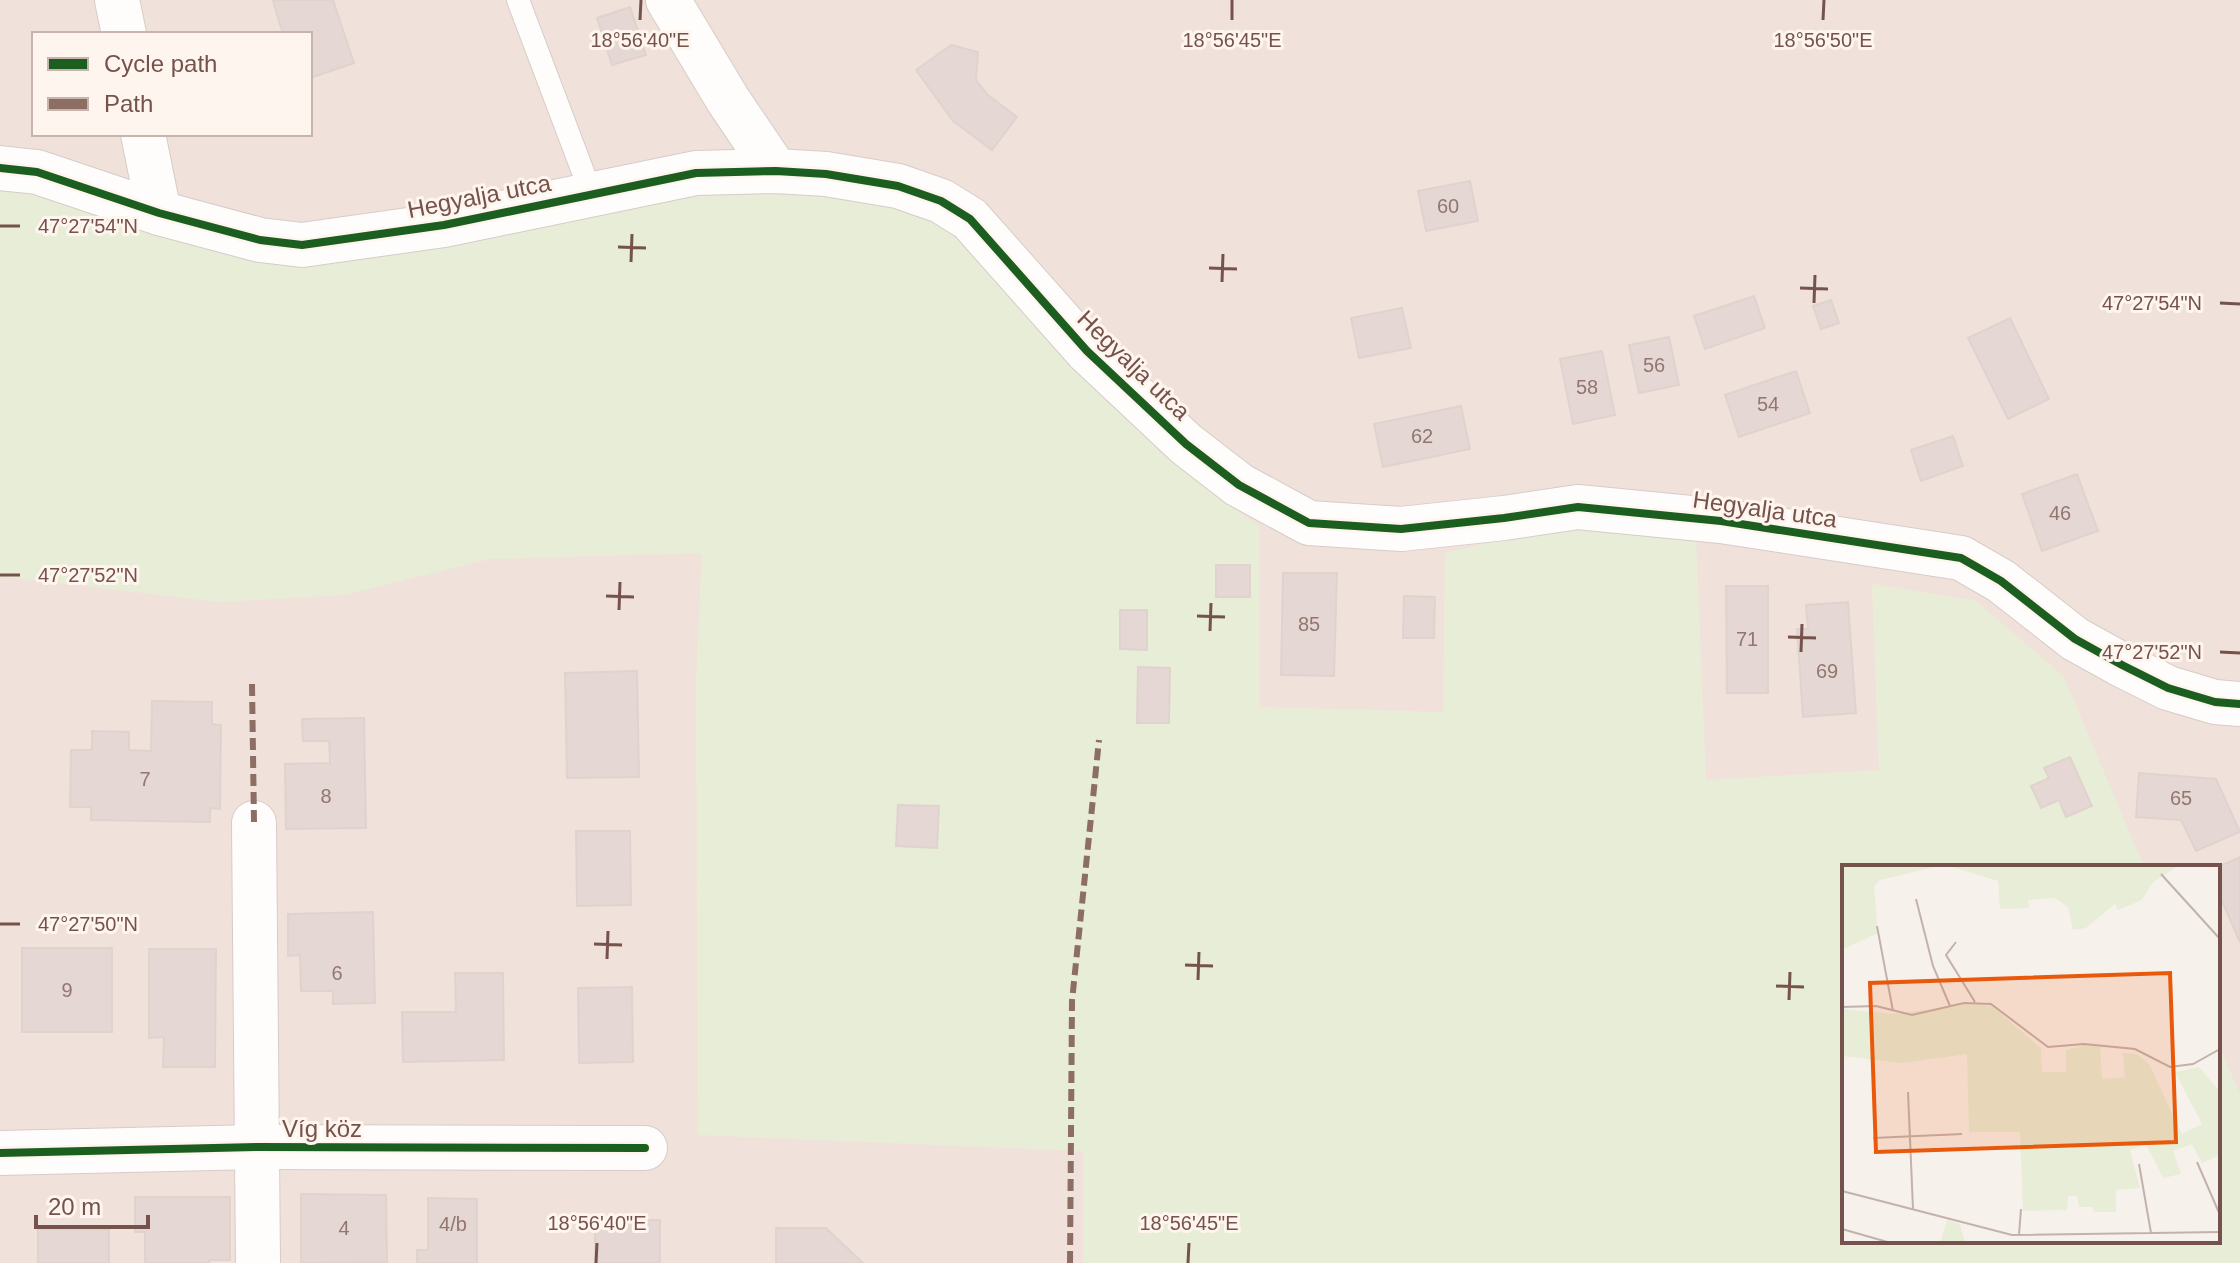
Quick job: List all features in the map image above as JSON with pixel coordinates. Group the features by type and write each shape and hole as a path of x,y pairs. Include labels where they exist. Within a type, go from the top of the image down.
{"street":[{"path":"117,0 124,32"},
{"path":"668,0 728,100 776,171"},
{"path":"143,136 159,213"},
{"name":"Hegyalja utca","path":"0,168 37,172 159,213 260,240 302,245 444,225 696,173 776,171 826,174 898,186 941,201 970,219 1087,351 1186,444 1239,485 1309,523 1401,529 1578,507 1721,521 1961,558 2001,581 2075,639 2122,665 2168,688 2215,702 2240,704"},
{"name":"Víg köz","path":"254,823 258,1263"},
{"name":"Víg köz","path":"0,1153 257,1147 645,1148"}],"lane":[{"path":"518,0 591,193"}],"shaded area":[{"path":"0,0 2240,0 2240,1263 0,1263"}],"green space":[{"path":"0,184 253,254 326,264 517,225 653,205 738,185 902,199 978,251 1192,478 1259,526 1259,707 1443,712 1445,553 1592,521 1696,539 1706,780 1879,770 1872,584 1976,601 2064,677 2143,865 1842,865 1842,1243 2220,1243 2220,1048 2240,1095 2240,1263 1083,1263 1083,1151 698,1135 696,682 702,553 490,559 344,595 219,602 0,576"}],"building":[{"path":"333,0 354,63 312,77 312,32 282,32 273,1"},
{"path":"630,7 646,55 612,65 597,18"},
{"path":"951,45 978,52 976,80 988,95 1017,117 992,150 953,121 916,70"},
{"path":"1470,181 1478,221 1426,231 1418,191"},
{"path":"1754,296 1765,328 1705,349 1694,316"},
{"path":"1831,300 1839,323 1821,329 1813,306"},
{"path":"1402,308 1411,348 1359,358 1351,318"},
{"path":"2010,318 2049,399 2008,419 1968,338"},
{"path":"1669,337 1679,385 1639,393 1629,345"},
{"path":"1602,351 1615,415 1573,424 1560,359"},
{"path":"1796,371 1810,413 1739,437 1725,395"},
{"path":"1461,406 1470,449 1383,467 1374,424"},
{"path":"1953,436 1963,466 1921,481 1911,450"},
{"path":"2077,474 2098,531 2042,551 2022,494"},
{"path":"1216,565 1250,565 1250,597 1216,597"},
{"path":"1283,573 1337,573 1334,676 1281,675"},
{"path":"1726,586 1768,586 1768,693 1727,693"},
{"path":"1404,596 1435,597 1434,638 1403,638"},
{"path":"1848,602 1856,713 1803,717 1797,629 1808,629 1806,605"},
{"path":"1120,610 1147,610 1147,650 1120,649"},
{"path":"1138,667 1170,668 1169,723 1137,723"},
{"path":"637,671 639,777 567,778 565,673"},
{"path":"152,701 212,702 212,724 221,725 220,809 210,808 210,822 91,820 91,807 70,807 71,750 92,750 92,731 129,732 129,750 151,751"},
{"path":"364,718 366,828 286,829 285,764 330,763 329,741 303,741 302,719"},
{"path":"2070,757 2092,806 2066,817 2059,800 2041,808 2031,786 2049,778 2044,768"},
{"path":"2139,773 2216,779 2240,832 2196,851 2181,820 2136,817"},
{"path":"898,805 939,806 937,848 896,846"},
{"path":"576,831 630,831 631,905 577,906"},
{"path":"2240,857 2240,942 2220,900 2220,866"},
{"path":"373,912 375,1003 333,1004 333,991 301,991 300,955 288,956 288,914"},
{"path":"22,948 112,948 112,1032 22,1032"},
{"path":"149,949 216,949 215,1067 163,1067 164,1037 149,1038"},
{"path":"455,973 503,973 504,1060 403,1062 402,1012 456,1012"},
{"path":"632,987 633,1062 579,1063 578,988"},
{"path":"301,1194 386,1195 387,1262 301,1263"},
{"path":"135,1197 230,1197 230,1260 145,1263 145,1232 135,1232"},
{"path":"428,1198 477,1199 477,1263 417,1263 417,1250 428,1250"},
{"path":"595,1220 660,1220 660,1263 595,1263"},
{"path":"776,1228 826,1228 863,1263 776,1263"},
{"path":"38,1229 109,1230 109,1263 38,1263"}],"marked path":[{"path":"252,684 254,823"},
{"path":"1070,1263 1072,1001 1099,740"}],"cycle path":[{"path":"0,168 37,172 159,213 260,240 302,245 444,225 696,173 776,171 826,174 898,186 941,201 970,219 1087,351 1186,444 1239,485 1309,523 1401,529 1578,507 1721,521 1961,558 2001,581 2075,639 2122,665 2168,688 2215,702 2240,704"},
{"path":"0,1153 257,1147 645,1148"}]}
